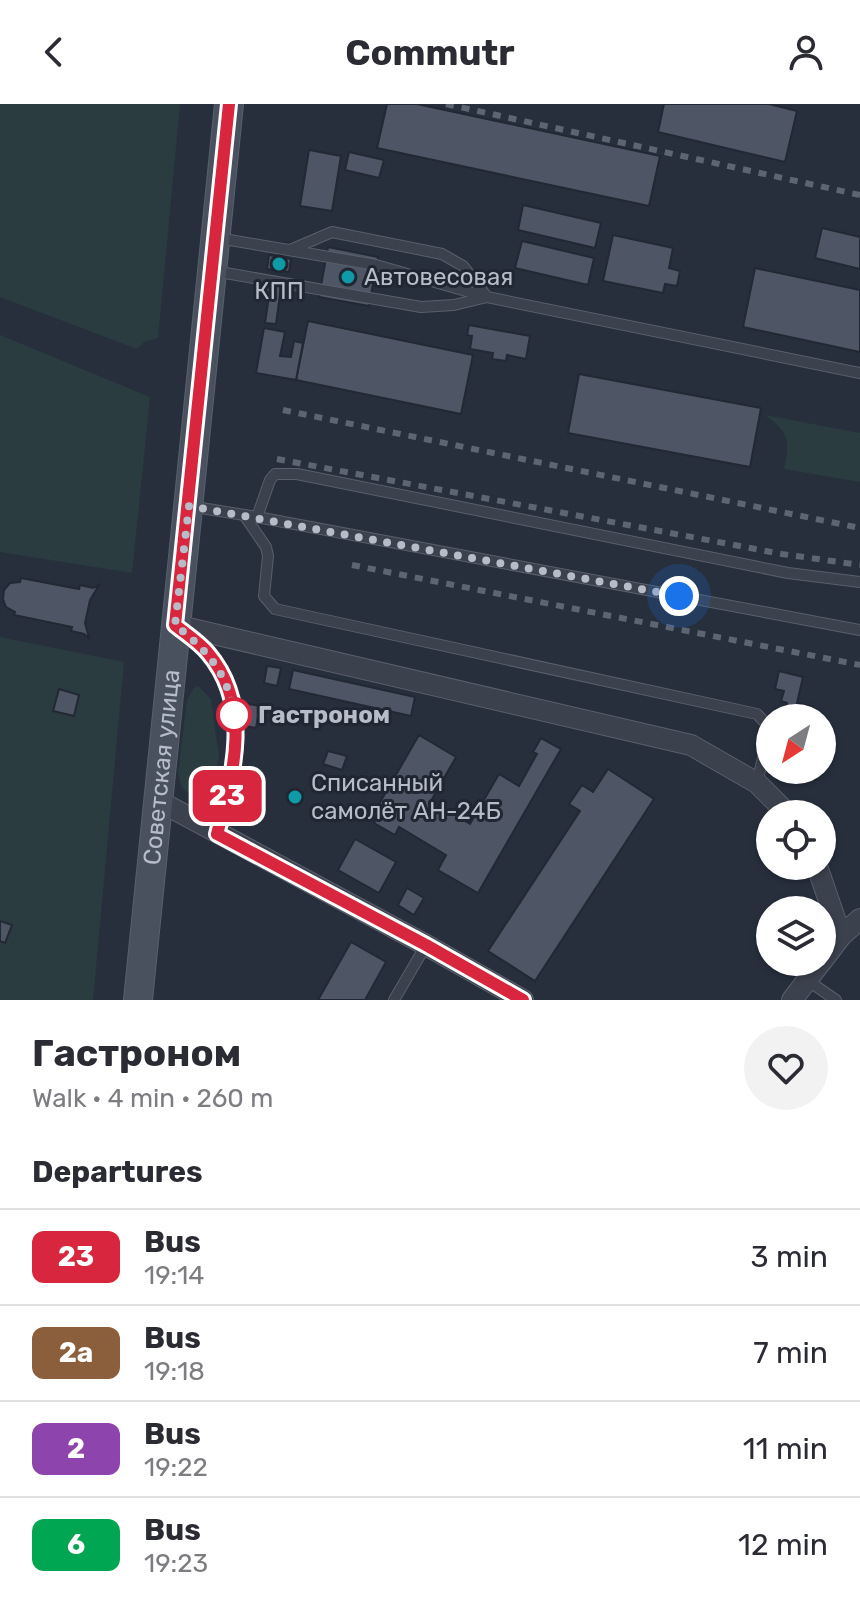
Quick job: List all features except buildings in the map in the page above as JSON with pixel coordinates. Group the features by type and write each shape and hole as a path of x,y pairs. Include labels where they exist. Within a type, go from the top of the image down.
{"main road":[{"name":"Советская улица","path":"138,1000 229,104"}],"street":[{"path":"175,625 668,738 691,745 756,782"},
{"path":"758,784 774,800"},
{"path":"157,800 523,1000"},
{"path":"822,880 841,936"},
{"path":"836,943 860,919"},
{"path":"792,1000 810,976"}],"lane":[{"path":"290,250 332,232 442,254 463,266 487,297"},
{"path":"216,238 397,270 487,297 860,373"},
{"path":"213,271 421,307 454,305 487,297"},
{"path":"257,517 275,474 297,474 788,573 860,582"},
{"path":"189,506 860,630"},
{"path":"244,515 266,547 264,596 275,609 756,714"},
{"path":"175,625 200,644 217,665 234,713 234,770 217,834"},
{"path":"394,1000 426,945"},
{"path":"807,980 836,1000"}],"shaded area":[{"path":"0,104 180,104 158,338 144,342 137,349 0,297"},
{"path":"0,335 150,397 132,573 0,552"},
{"path":"765,415 860,433 860,482 784,469 786,438"},
{"path":"0,637 124,662 93,1000 0,1000"},
{"path":"198,686 211,699 219,757 215,781 209,790 195,796 183,788 178,773 187,700"}],"railway":[{"path":"446,104 860,195"},
{"path":"283,410 860,528"},
{"path":"277,459 782,554 860,565"},
{"path":"352,565 860,665"}],"bus line":[{"name":"23","path":"229,104 175,625 200,644 217,665 230,694 234,713 234,770 217,834 523,1000"}],"place":[{"name":"КПП","path":"279,264"},
{"name":"Автовесовая","path":"348,277"},
{"name":"Гастроном","path":"234,715"},
{"name":"Списанный самолёт АН-24Б","path":"295,797"}],"route":[{"path":"234,715 230,694 217,665 200,644 175,625 189,506 679,596"}]}
